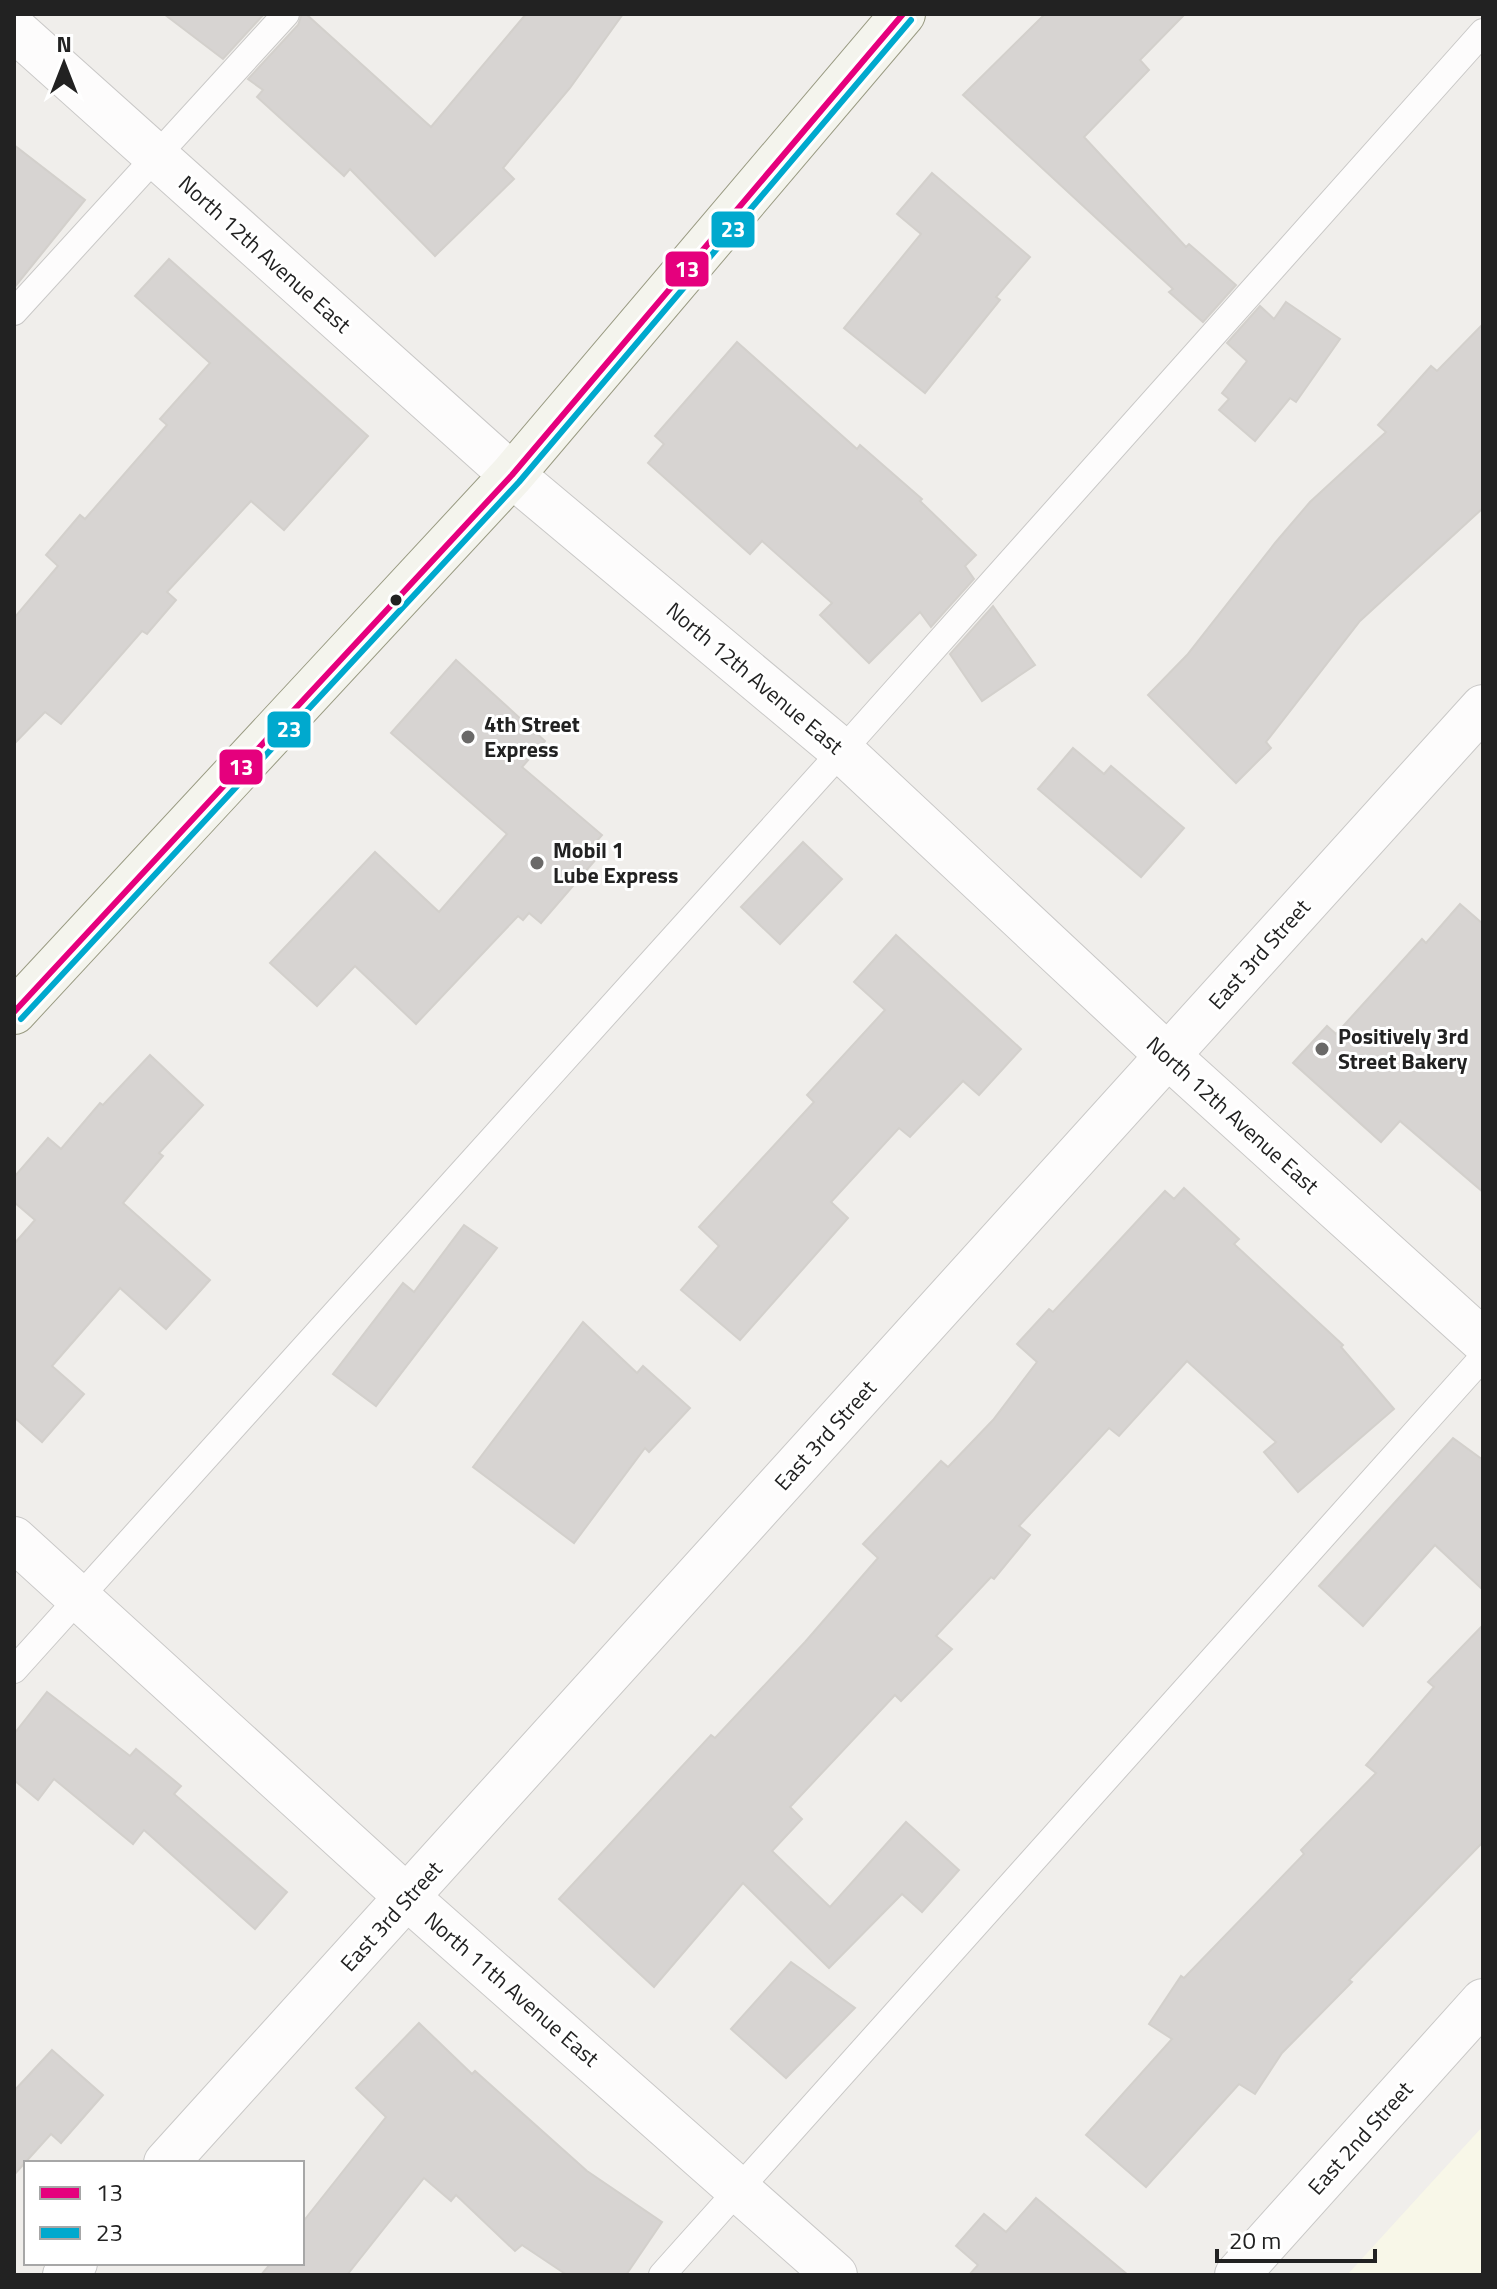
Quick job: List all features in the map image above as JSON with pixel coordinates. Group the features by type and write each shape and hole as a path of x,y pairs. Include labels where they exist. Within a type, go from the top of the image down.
{"main road":[{"path":"14,1012 512,475 903,14"}],"street":[{"name":"North 12th Avenue East","path":"14,29 512,475 842,751 1167,1055 1483,1341"},
{"name":"East 3rd Street","path":"168,2161 1483,707"},
{"name":"North 11th Avenue East","path":"14,1539 408,1898 835,2275"},
{"name":"East 2nd Street","path":"1237,2275 1483,2001"}],"lane":[{"path":"14,312 286,14"},
{"path":"14,1670 842,751 1483,32"},
{"path":"662,2275 1483,1357"}],"shaded area":[{"path":"1483,2126 1483,2275 1347,2275"}],"building":[{"path":"164,14 264,14 223,59"},
{"path":"302,14 306,14 431,127 526,14 623,14 570,88 503,168 514,179 435,256 350,169 344,176 257,97 263,90 248,79 298,25"},
{"path":"1045,14 1185,14 1140,60 1149,70 1084,137 1186,247 1189,244 1236,285 1203,322 1169,292 1173,289 963,95"},
{"path":"14,145 85,200 14,288"},
{"path":"932,173 1030,257 996,297 1000,300 925,393 844,328 921,234 897,214"},
{"path":"169,259 368,436 284,530 251,501 167,592 176,600 147,634 142,631 61,724 45,712 14,744 14,618 58,566 46,555 80,515 85,519 167,425 160,419 210,363 135,296"},
{"path":"1286,302 1340,339 1296,402 1290,398 1255,441 1219,410 1229,399 1222,393 1247,361 1227,343 1260,306 1274,319"},
{"path":"1483,324 1483,508 1360,621 1266,742 1271,748 1236,783 1148,695 1187,655 1310,502 1386,432 1378,425 1431,366 1437,371"},
{"path":"737,342 857,449 860,445 922,499 920,501 976,555 965,566 974,579 931,627 920,612 869,663 820,615 832,603 762,541 750,554 648,463 664,444 655,436"},
{"path":"993,606 1035,665 982,701 950,654"},
{"path":"456,660 545,741 522,767 602,835 595,843 603,851 541,923 529,913 523,920 518,916 416,1024 355,966 317,1006 270,963 375,852 439,912 507,834 391,733"},
{"path":"1073,748 1104,774 1111,766 1184,828 1141,877 1038,789"},
{"path":"803,842 842,879 780,944 741,907"},
{"path":"1460,904 1483,924 1483,1192 1400,1121 1381,1142 1293,1063 1327,1026 1336,1034 1422,939 1426,943"},
{"path":"896,935 1021,1049 979,1095 963,1081 910,1137 899,1128 831,1202 848,1218 740,1340 681,1290 719,1246 699,1227 814,1102 807,1095 885,1010 854,982"},
{"path":"150,1055 203,1105 159,1153 163,1156 123,1203 210,1280 166,1329 120,1288 52,1366 84,1394 42,1442 14,1417 14,1244 35,1220 14,1202 14,1177 48,1138 61,1149 100,1103 103,1105"},
{"path":"1184,1188 1239,1239 1234,1244 1343,1345 1341,1347 1394,1409 1298,1492 1264,1452 1276,1442 1187,1361 1119,1436 1109,1428 1019,1526 1030,1535 994,1579 991,1577 936,1636 952,1649 901,1701 895,1695 790,1807 802,1819 772,1851 830,1907 906,1822 959,1870 922,1912 902,1894 829,1968 743,1883 654,1987 559,1899 711,1735 715,1738 805,1642 878,1558 863,1544 941,1461 948,1467 993,1420 1037,1362 1017,1344 1049,1309 1053,1312 1165,1191 1174,1199"},
{"path":"464,1225 497,1248 376,1406 333,1374 403,1283 414,1292"},
{"path":"583,1322 637,1373 643,1366 690,1408 649,1452 645,1448 574,1543 473,1467"},
{"path":"1453,1438 1483,1460 1483,1590 1435,1545 1363,1626 1319,1586"},
{"path":"1483,1625 1483,1842 1282,2053 1255,2094 1239,2084 1146,2187 1086,2135 1172,2039 1149,2024 1181,1976 1184,1978 1304,1854 1301,1850 1376,1773 1366,1765 1434,1687 1428,1682"},
{"path":"47,1692 130,1756 136,1749 181,1786 174,1794 287,1892 255,1929 144,1830 133,1844 54,1779 38,1800 14,1780 14,1734"},
{"path":"791,1962 855,2008 786,2078 731,2029"},
{"path":"419,2023 472,2074 475,2071 587,2171 662,2222 626,2275 567,2275 522,2245 515,2251 456,2195 451,2201 424,2178 347,2275 261,2275 269,2265 304,2265 304,2220 386,2117 356,2088"},
{"path":"52,2050 103,2095 61,2143 51,2134 14,2175 14,2091"},
{"path":"1036,2198 1128,2275 969,2275 978,2265 956,2246 984,2214 1006,2232"}],"transit line":[{"name":"13","path":"14,1012 512,475 903,14"},
{"name":"23","path":"21,1019 519,482 911,20"}],"place":[{"name":"4th Street Express","path":"468,737"},
{"name":"Mobil 1 Lube Express","path":"537,863"},
{"name":"Positively 3rd Street Bakery","path":"1322,1049"}]}
